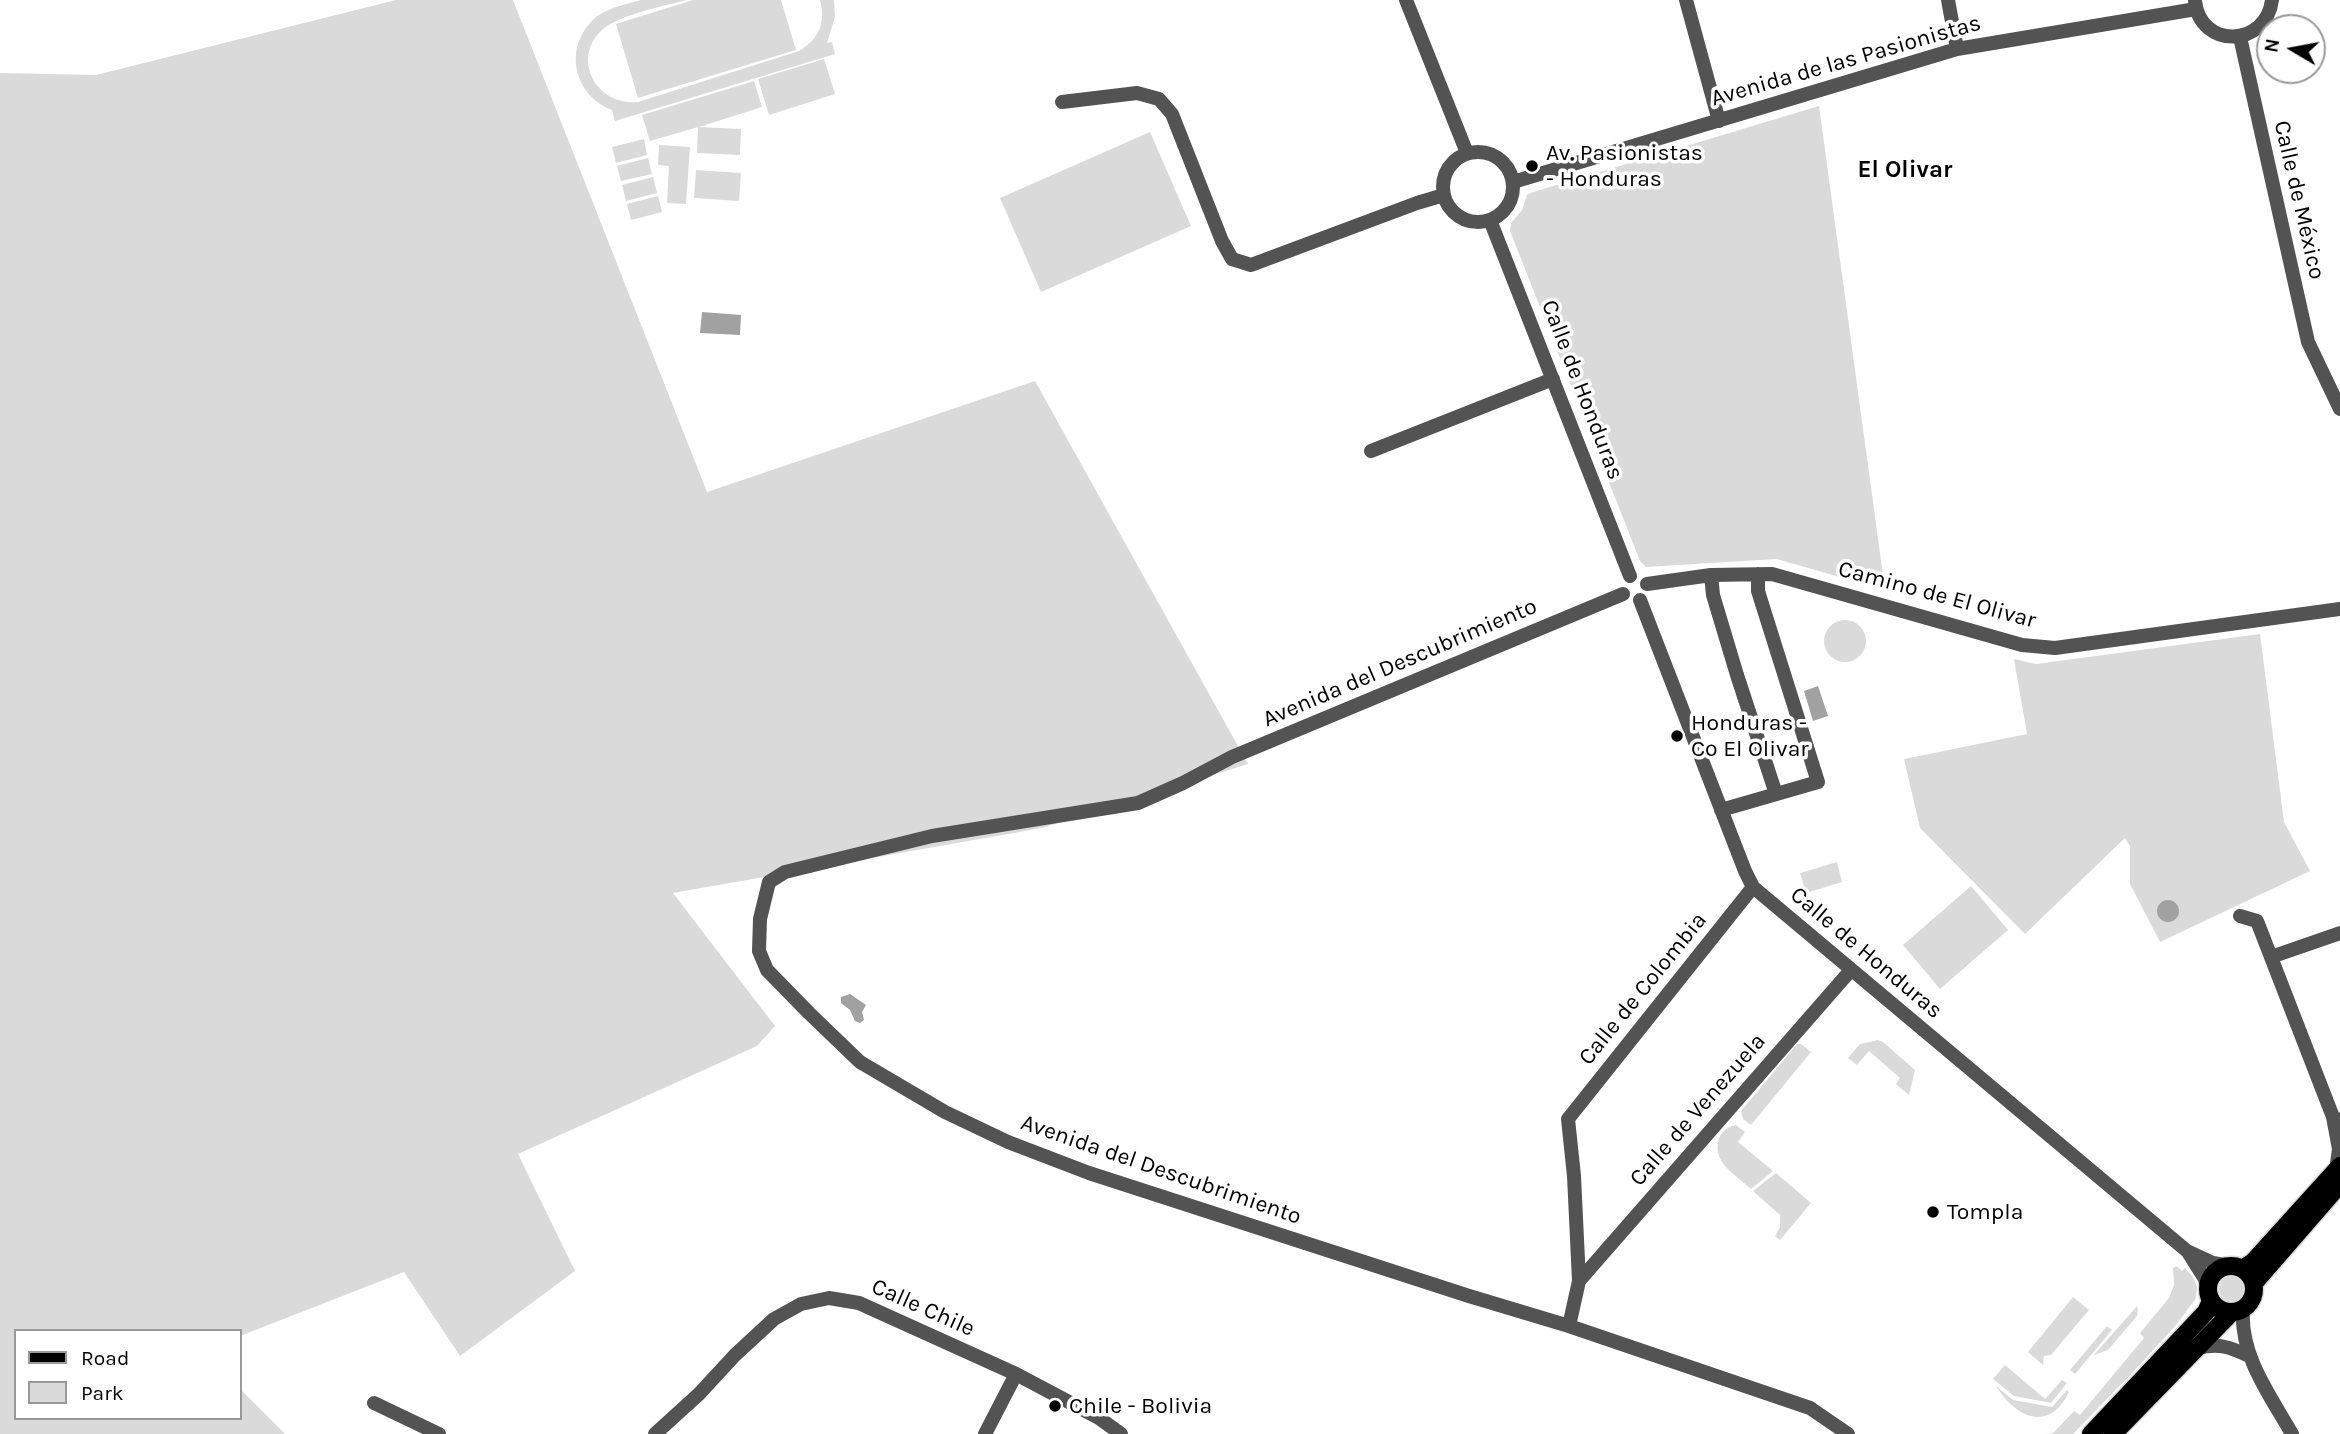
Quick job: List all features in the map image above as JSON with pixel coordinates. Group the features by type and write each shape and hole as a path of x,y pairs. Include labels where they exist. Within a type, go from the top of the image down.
{"main road":[{"path":"2091,1434 2206,1312 2213,1275 2218,1270 2253,1262 2339,1174"},
{"path":"2254,1283 2339,1174"},
{"path":"2112,1434 2254,1295 2254,1283 2247,1273 2236,1268"},
{"path":"2210,1296 2219,1309 2237,1311"}],"street":[{"path":"1406,0 1467,153"},
{"path":"1686,0 1719,121"},
{"path":"1948,0 1957,49"},
{"path":"2195,5 2208,28 2228,37 2240,37 2260,27 2267,18 2272,0"},
{"name":"Avenida de las Pasionistas","path":"1513,182 1957,49 2195,5"},
{"name":"Calle de México","path":"2240,37 2308,342 2340,409"},
{"path":"1062,102 1137,93 1159,99 1172,114 1222,241 1233,259 1251,265 1444,195"},
{"path":"1487,152 1497,156 1510,172 1513,182 1513,194 1508,205 1501,214 1490,220 1478,222 1456,215 1448,206 1444,195 1445,174 1457,158 1467,153 1487,152"},
{"name":"Calle de Honduras","path":"1490,220 1630,576"},
{"path":"1371,451 1553,379"},
{"path":"1721,810 1818,782 1758,591 1758,574"},
{"name":"Camino de El Olivar","path":"1647,584 1711,575 1772,574 2022,645 2055,648 2340,609"},
{"path":"1637,575 1647,584 1648,590 1640,600 1627,599 1623,594 1622,587 1630,576 1637,575"},
{"path":"1711,575 1713,596 1776,794"},
{"name":"Avenida del Descubrimiento","path":"1623,594 1231,757 1138,803 932,836 785,873 769,882 760,919 759,951 767,970 860,1062 945,1112 1008,1142 1089,1173 1569,1326 1810,1408 1848,1434"},
{"name":"Calle de Honduras","path":"1640,600 1753,887 2187,1251 2213,1263 2236,1268"},
{"name":"Calle de Colombia","path":"1579,1281 1568,1119 1753,887"},
{"path":"2240,916 2257,921 2337,1119 2339,1174"},
{"path":"2271,957 2340,933"},
{"name":"Calle de Venezuela","path":"1579,1281 1851,970"},
{"name":"Calle de Honduras","path":"2187,1251 2205,1279 2210,1296"},
{"path":"1569,1326 1579,1281"},
{"name":"Calle Chile","path":"654,1434 699,1394 735,1355 774,1319 788,1309 829,1298 859,1303 1016,1374 1099,1418 1121,1434"},
{"path":"2237,1311 2249,1356 2292,1434"},
{"path":"2198,1348 2220,1345 2249,1356"},
{"path":"985,1434 1016,1374"},
{"path":"374,1403 439,1434"}],"green space":[{"path":"396,0 513,0 707,492 1035,381 1248,764 1042,828 673,893 775,1026 757,1046 518,1154 575,1271 460,1356 404,1272 242,1335 242,1329 14,1329 14,1420 242,1420 242,1391 285,1434 0,1434 0,73 96,75"},
{"path":"641,0 686,0 620,19 603,29 593,41 588,66 592,78 610,96 623,101 638,102 799,51 812,41 819,30 822,16 820,0 834,0 835,17 827,43 832,42 835,54 615,121 612,110 589,94 582,83 577,71 578,45 592,21 602,13"},
{"path":"693,0 781,0 796,50 638,98 616,24"},
{"path":"824,59 835,94 769,115 758,79"},
{"path":"754,81 762,107 699,127 741,129 740,155 697,153 698,127 650,141 642,115"},
{"path":"1819,106 1885,590 1777,559 1646,567 1640,561 1510,231 1511,223 1522,210 1530,193"},
{"path":"1150,132 1191,226 1041,292 1000,198"},
{"path":"644,139 647,155 616,163 612,147"},
{"path":"659,145 690,147 686,204 667,203 669,166 658,165"},
{"path":"648,158 652,174 621,181 617,166"},
{"path":"696,170 741,173 739,201 694,198"},
{"path":"653,177 657,193 626,201 622,185"},
{"path":"658,196 662,212 631,220 627,204"},
{"path":"1845,620 1860,626 1866,641 1860,656 1845,662 1830,656 1824,641 1830,626"},
{"path":"2260,634 2284,822 2310,871 2160,942 2130,884 2130,846 2125,838 2025,934 1920,828 1904,759 2027,734 2014,659 2036,664"},
{"path":"1837,862 1842,882 1806,893 1800,873"},
{"path":"1971,886 2008,930 1940,989 1903,945"},
{"path":"1878,1040 1915,1070 1909,1095 1896,1084 1900,1078 1869,1051 1857,1065 1848,1058 1860,1044"},
{"path":"1797,1044 1811,1052 1751,1125 1743,1119 1741,1111"},
{"path":"1736,1125 1745,1132 1738,1142 1773,1171 1751,1189 1726,1167 1717,1147 1724,1131"},
{"path":"1776,1173 1811,1203 1780,1240 1775,1236 1780,1227 1780,1215 1753,1191"},
{"path":"2176,1266 2182,1271 2185,1268 2197,1287 2196,1298 2176,1325 2073,1434 2047,1434 2053,1433 2074,1411 2080,1415 2144,1338 2140,1333 2169,1298 2174,1285 2173,1268"},
{"path":"2232,1276 2241,1280 2245,1289 2241,1298 2232,1302 2223,1298 2219,1289 2223,1280"},
{"path":"2073,1297 2089,1310 2051,1355 2044,1356 2043,1365 2028,1352"},
{"path":"2137,1306 2137,1316 2108,1350 2094,1355"},
{"path":"2107,1326 2112,1330 2075,1374 2070,1370"},
{"path":"2005,1365 2045,1399 2062,1380 2067,1383 2051,1403 2014,1396 1993,1379"},
{"path":"1996,1386 2013,1400 2052,1407 2067,1390 2069,1392 2061,1405 2042,1417 2023,1413 2004,1397"}],"shaded area":[{"path":"702,312 741,315 740,335 700,333"},
{"path":"1818,686 1828,716 1813,721 1804,691"},
{"path":"2168,900 2176,903 2179,911 2176,919 2168,922 2160,919 2157,911 2160,903"},
{"path":"850,994 866,1005 862,1012 864,1020 860,1023 855,1021 850,1010 841,1003 841,997"}],"place":[{"name":"Av. Pasionistas - Honduras","path":"1532,166"},
{"name":"Honduras - Cº El Olivar","path":"1677,736"},
{"name":"Tompla","path":"1933,1212"},
{"name":"Chile - Bolivia","path":"1055,1406"}],"district":[{"name":"El Olivar","path":"1905,170"}]}
